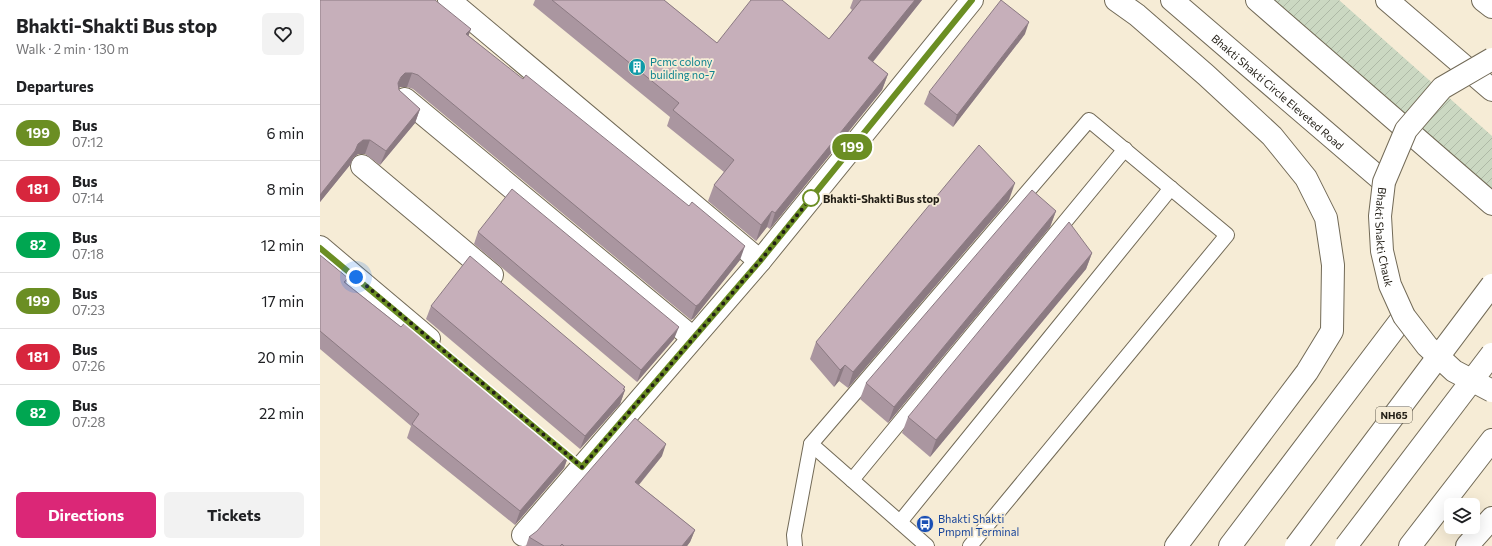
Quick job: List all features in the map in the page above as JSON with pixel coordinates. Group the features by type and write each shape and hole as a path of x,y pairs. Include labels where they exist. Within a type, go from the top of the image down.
{"main road":[{"path":"449,0 760,261"},
{"path":"523,535 582,467 633,395 693,338 760,261 972,0"},
{"path":"1116,0 1206,75 1272,136 1292,160 1306,178 1326,218 1333,265 1332,331 1307,372 1176,546"},
{"name":"Bhakti Shakti Circle Eleveted Road","path":"1172,0 1384,182"},
{"path":"1258,0 1492,204"},
{"path":"1387,0 1492,90"},
{"path":"1483,0 1492,7"},
{"name":"Bhakti Shakti Chauk","path":"1492,59 1442,88 1406,130 1384,182 1380,216 1382,251 1390,285 1404,316 1427,346 1454,371 1492,391"},
{"path":"405,99 693,338"},
{"path":"362,166 507,288"},
{"path":"320,248 442,350"},
{"name":"NH65","path":"1296,546 1492,285"},
{"path":"1230,546 1404,316"},
{"path":"1346,546 1492,354"},
{"path":"1410,546 1492,440"},
{"path":"563,452 582,467"},
{"path":"1467,546 1492,518"}],"lane":[{"path":"795,546 794,535 811,444 1089,120 1227,235 970,546"},
{"path":"852,480 1125,149"},
{"path":"900,522 1171,188"},
{"path":"811,444 927,546"}],"green space":[{"path":"1266,0 1339,0 1492,136 1492,194"}],"building":[{"path":"320,0 435,0 471,29 466,34 523,79 526,75 689,206 692,202 745,246 696,306 418,75 412,73 405,73 401,77 398,83 399,90 420,109 386,151 370,140 363,140 358,144 355,151 320,195"},
{"path":"552,0 664,0 717,43 751,0 782,0 829,39 861,0 915,0 868,58 888,74 775,213 772,211 761,225 714,185 734,160 673,110 679,103"},
{"path":"1001,0 1029,22 957,115 929,92"},
{"name":"Bhakti-Shakti Bus stop","path":"979,145 1015,183 853,372 845,365 840,370 816,342"},
{"path":"512,189 679,327 641,370 478,232"},
{"path":"1032,190 1056,211 894,407 866,383"},
{"path":"1069,222 1092,253 936,440 908,417"},
{"path":"320,255 348,278 344,282 401,327 408,319 569,454 520,511 412,424 419,414 320,331"},
{"path":"470,256 625,387 623,389 625,390 585,436 431,306"},
{"path":"635,418 666,444 635,482 695,530 682,546 564,546 562,544 560,546 544,546 529,537 537,531"}],"bus line":[{"name":"199","path":"320,248 582,467 760,261 972,0"}],"place":[{"name":"Pcmc colony building no-7","path":"637,67"},
{"name":"Bhakti-Shakti Bus stop","path":"811,198"},
{"name":"Bhakti Shakti Pmpml Terminal","path":"925,524"}],"route":[{"path":"356,277 582,467 760,261 811,198"}]}
